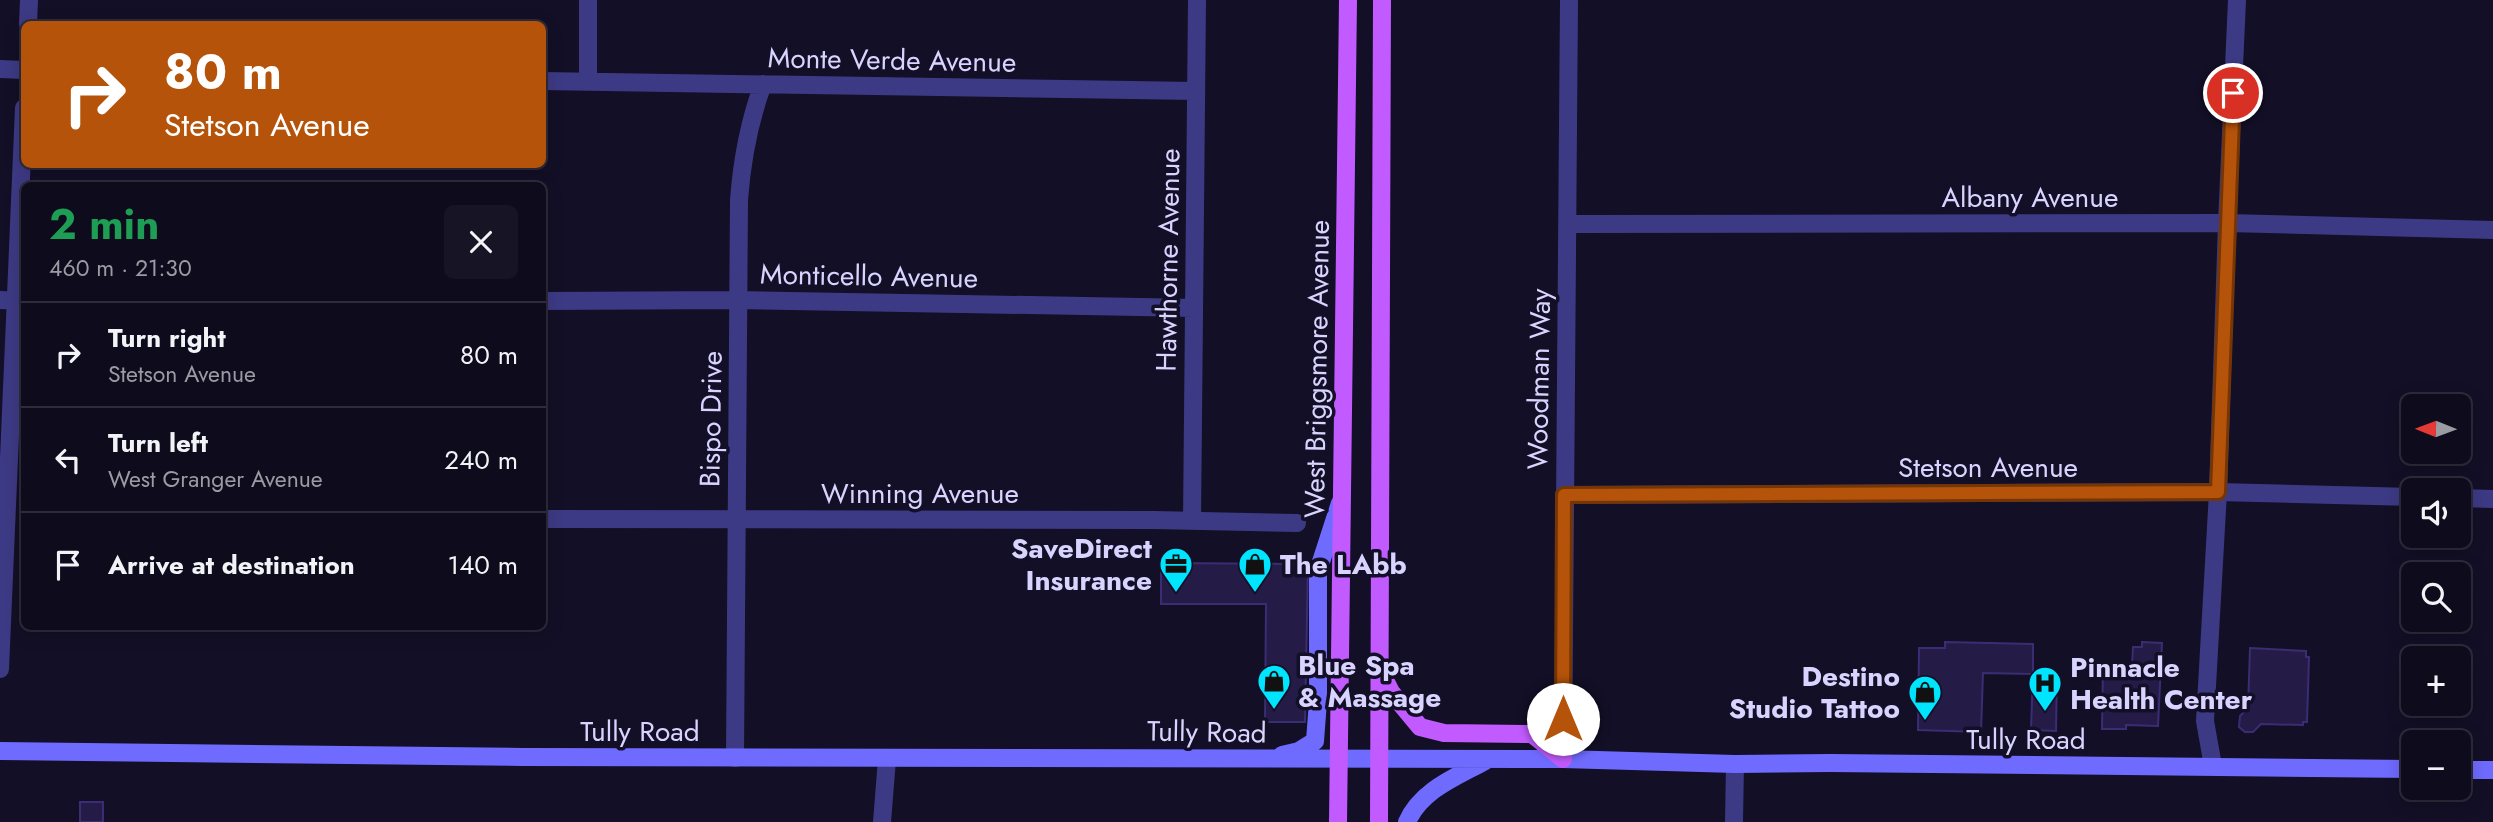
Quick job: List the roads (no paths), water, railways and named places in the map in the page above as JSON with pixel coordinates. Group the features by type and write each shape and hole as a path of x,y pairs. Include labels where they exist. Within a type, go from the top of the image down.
{"main road":[{"name":"West Briggsmore Avenue","path":"1338,822 1348,0"},
{"path":"1379,822 1382,0"},
{"path":"1267,759 1299,751 1315,741 1318,701 1318,571 1342,496"},
{"path":"1379,669 1391,692 1420,727 1444,733 1532,734 1563,759"},
{"name":"Tully Road","path":"0,751 887,759 1563,759 1735,764 2401,769"},
{"path":"1407,822 1418,802 1438,787 1486,760"},
{"path":"2471,770 2493,770"}],"street":[{"path":"28,21 29,0"},
{"path":"588,0 588,81"},
{"name":"Hawthorne Avenue","path":"1192,521 1197,0"},
{"name":"Woodman Way","path":"1563,759 1569,0"},
{"path":"2213,766 2205,721 2218,492 2237,0"},
{"path":"0,69 21,70"},
{"name":"Monte Verde Avenue","path":"546,81 1196,91"},
{"name":"Bispo Drive","path":"735,758 739,200 743,158 751,118 763,84"},
{"path":"0,669 3,512 21,161"},
{"name":"Albany Avenue","path":"1568,224 2227,223 2493,230"},
{"name":"Monticello Avenue","path":"546,301 739,300 1194,308"},
{"name":"Stetson Avenue","path":"1564,495 2218,492 2401,497"},
{"path":"2471,498 2493,499"},
{"name":"Winning Avenue","path":"546,519 1297,523"},
{"path":"882,822 887,759"},
{"path":"1734,822 1735,764"}],"place":[{"name":"SaveDirect Insurance","path":"1176,594"},
{"name":"The LAbb","path":"1255,594"},
{"name":"Blue Spa & Massage","path":"1274,711"},
{"name":"Pinnacle Health Center","path":"2045,713"},
{"name":"Destino Studio Tattoo","path":"1925,722"}]}
